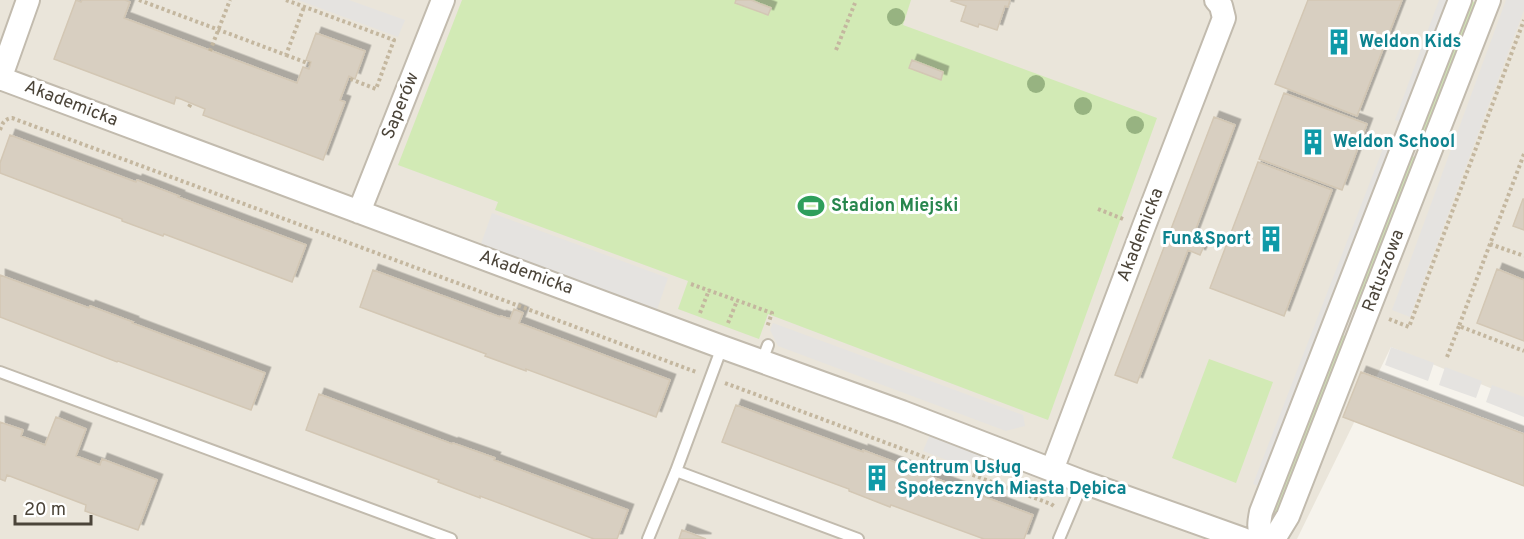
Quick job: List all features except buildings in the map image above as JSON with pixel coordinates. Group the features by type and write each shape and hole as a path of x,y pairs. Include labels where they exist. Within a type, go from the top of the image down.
{"street":[{"name":"Akademicka","path":"28,0 0,78 722,347 765,353 902,412 1083,482 1243,539"},
{"name":"Saperów","path":"359,212 443,0"},
{"name":"Akademicka","path":"1052,470 1224,18 1221,6 1216,0"},
{"name":"Ratuszowa","path":"1262,539 1259,532 1261,512 1460,0"},
{"name":"Ratuszowa","path":"1274,539 1288,516 1489,0"}],"lane":[{"path":"648,539 722,347"},
{"path":"0,372 450,539"},
{"path":"676,471 858,539"},
{"path":"1064,538 1068,517 1083,482"}],"path":[{"path":"139,0 154,3 310,64"},
{"path":"210,51 230,0"},
{"path":"286,0 394,40 376,89 348,78"},
{"path":"836,50 855,3"},
{"path":"286,55 304,7"},
{"path":"1380,316 1409,327 1524,20"},
{"path":"0,130 7,118 12,118 1051,504 1068,517"},
{"path":"1447,357 1524,154"},
{"path":"1490,244 1524,256"},
{"path":"691,284 772,313 765,333 765,353"},
{"path":"700,313 709,290"},
{"path":"728,323 737,301"},
{"path":"1459,326 1524,351"}],"shaded area":[{"path":"0,0 1524,0 1524,402 1391,347 1297,539 0,539"},
{"path":"298,0 349,0 405,20 398,37"},
{"path":"1439,0 1451,0 1403,123 1395,120"},
{"path":"1506,0 1524,0 1524,10 1410,317 1392,310"},
{"path":"1384,146 1394,150 1262,487 1253,484"},
{"path":"492,213 668,278 653,321 477,255"},
{"path":"773,323 1023,415 1025,426 1006,431 778,346 770,330"},
{"path":"1391,347 1434,363 1428,381 1385,365"},
{"path":"1445,367 1482,381 1476,398 1439,385"},
{"path":"1492,385 1524,397 1524,417 1486,402"},
{"path":"934,425 996,448 986,475 923,451"}],"green space":[{"name":"Stadion Miejski","path":"462,0 911,0 903,25 1157,118 1048,420 768,314 759,339 678,309 688,281 495,210 498,202 398,165"},
{"path":"1469,0 1477,3 1424,145 1412,141"},
{"path":"1407,154 1419,159 1360,312 1348,305"},
{"path":"1340,335 1346,336 1278,514 1272,512"},
{"path":"1209,359 1273,382 1236,483 1172,458"}],"place":[{"name":"Weldon Kids","path":"1339,42"},
{"name":"Weldon School","path":"1313,142"},
{"name":"Stadion Miejski","path":"811,206"},
{"name":"Fun&Sport","path":"1271,239"},
{"name":"Centrum Usług Społecznych Miasta Dębica","path":"877,478"}]}
